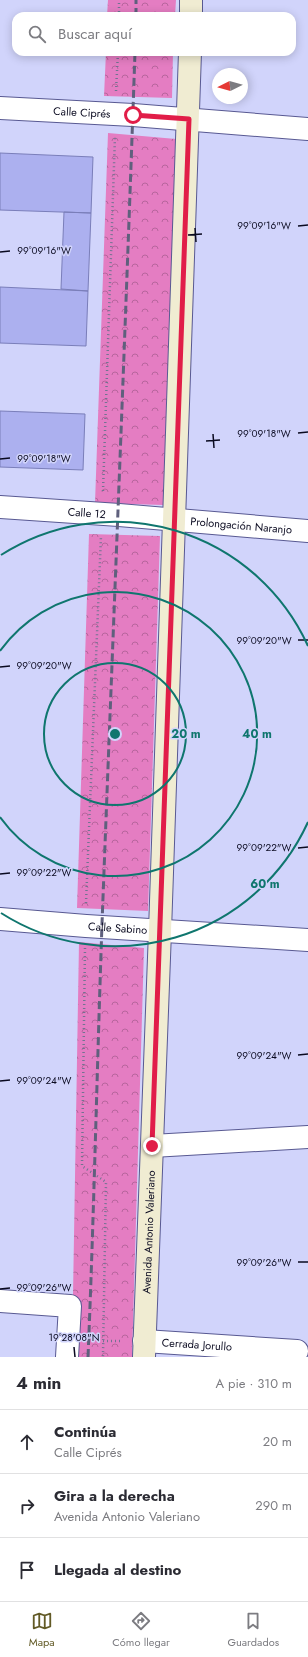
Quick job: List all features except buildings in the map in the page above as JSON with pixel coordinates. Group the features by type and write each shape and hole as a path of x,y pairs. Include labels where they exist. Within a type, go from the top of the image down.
{"street":[{"path":"191,0 191,12"},
{"name":"Avenida Antonio Valeriano","path":"144,1349 189,119 190,56"},
{"name":"Calle Ciprés","path":"0,108 116,114 308,129"},
{"name":"Calle 12","path":"0,507 174,519"},
{"name":"Prolongación Naranjo","path":"174,519 308,531"},
{"name":"Calle Sabino","path":"0,919 308,940"},
{"path":"152,1146 308,1137"},
{"path":"0,1301 70,1306 68,1357"},
{"name":"Cerrada Jorullo","path":"144,1349 297,1350"}],"path":[{"path":"119,12 120,0"},
{"path":"103,1357 106,1182 82,1166 86,926 118,56"}],"green space":[{"path":"108,0 176,0 175,12 107,12"},
{"path":"106,56 173,56 172,98 104,96"},
{"path":"108,133 176,139 163,505 95,503"},
{"path":"89,534 160,536 148,911 77,908"},
{"path":"79,942 144,948 132,1357 71,1357"}],"railway":[{"path":"136,0 136,12"},
{"path":"88,1357 102,924 135,56"}],"route":[{"path":"133,115 189,119 152,1146"}]}
